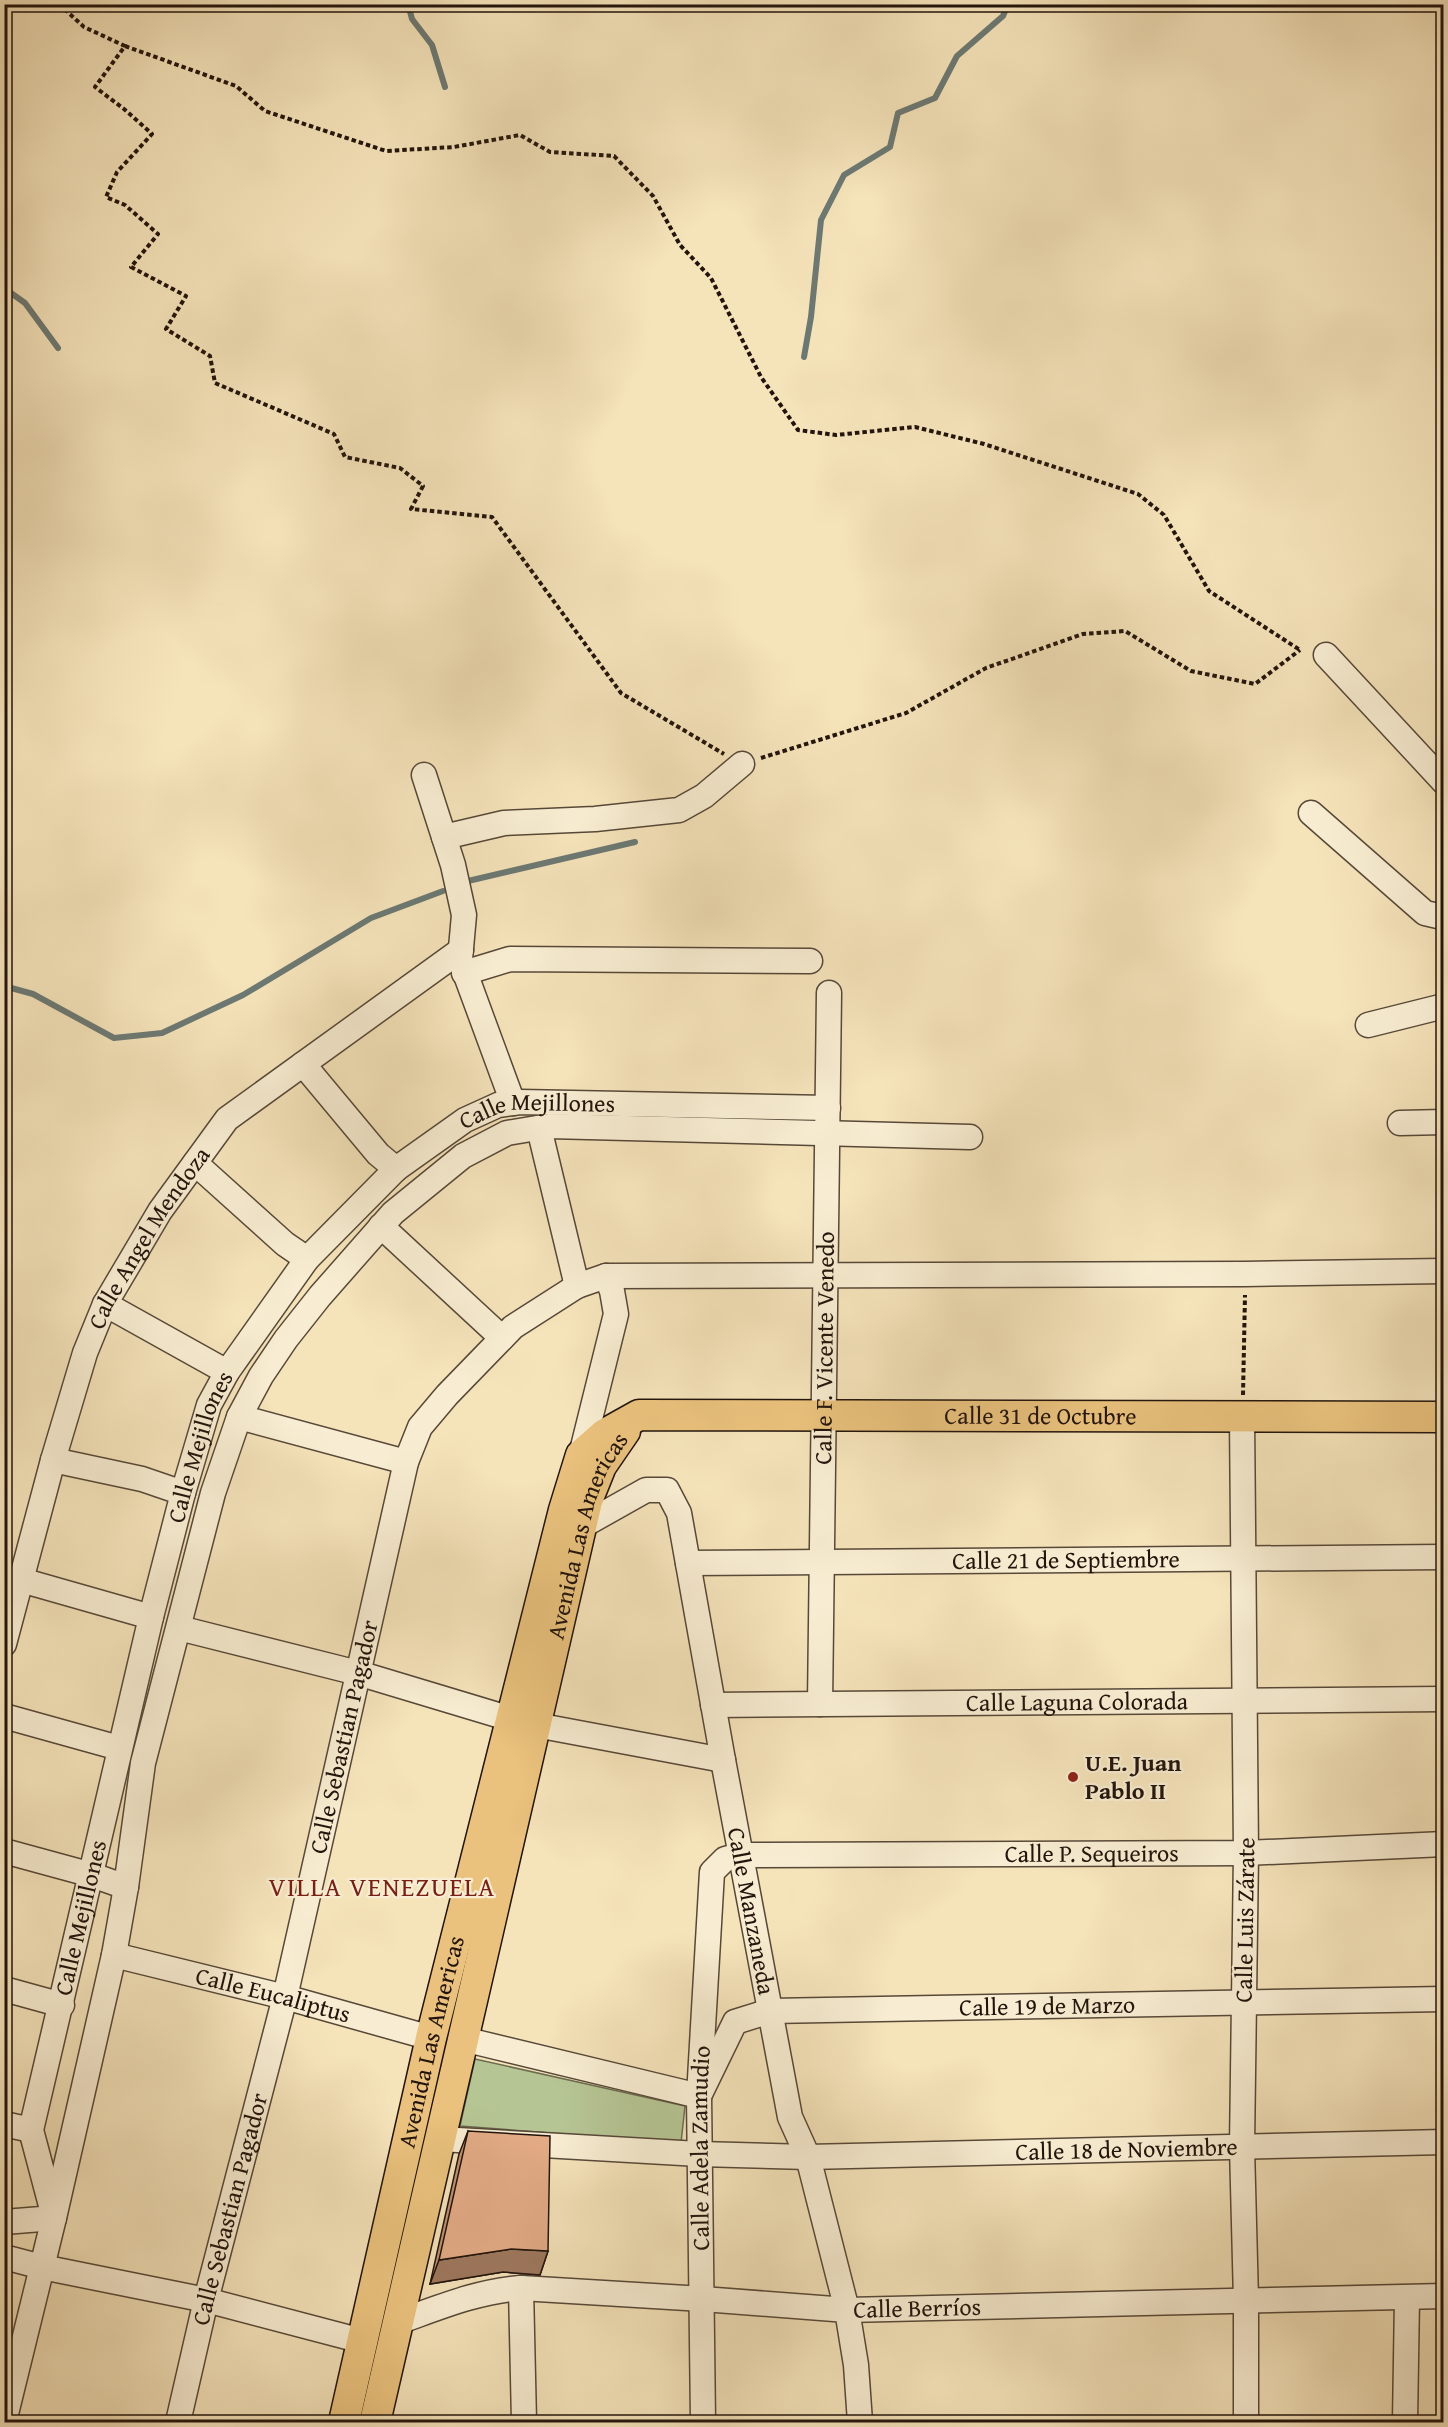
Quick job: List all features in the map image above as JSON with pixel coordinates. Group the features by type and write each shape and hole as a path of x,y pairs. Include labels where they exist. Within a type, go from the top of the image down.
{"main road":[{"name":"Calle 31 de Octubre","path":"639,1415 1443,1417"},
{"name":"Avenida Las Americas","path":"375,2422 463,2039 564,1510 581,1455 605,1434 639,1415"},
{"name":"Avenida Las Americas","path":"344,2422 431,2038 582,1526 587,1501 601,1466 614,1444 639,1415"}],"street":[{"path":"1326,655 1443,782"},
{"path":"444,837 504,823 595,819 679,810 704,796 741,764"},
{"path":"424,775 453,865 464,915 462,961 513,1103"},
{"path":"1311,813 1425,913 1443,915"},
{"name":"Calle Angel Mendoza","path":"4,1644 53,1460 86,1353 105,1304 160,1211 227,1119 303,1064 462,961 510,959 810,961"},
{"name":"Calle F. Vicente Venedo","path":"820,1704 829,993"},
{"path":"1368,1025 1443,1006"},
{"path":"303,1064 378,1154 396,1169"},
{"name":"Calle Mejillones","path":"54,2218 31,2130 92,1875 119,1748 183,1493 209,1406 227,1372 307,1259 396,1169 465,1120 498,1106 513,1103 827,1120"},
{"path":"827,1120 970,1137"},
{"name":"Calle Mejillones","path":"4,2422 54,2218 114,1955 143,1763 213,1493 239,1417 261,1376 286,1339 320,1296 381,1226 418,1192 463,1156 507,1133 560,1126 827,1120"},
{"path":"1400,1123 1443,1122"},
{"path":"539,1128 577,1286"},
{"path":"195,1164 285,1244 307,1259"},
{"path":"381,1226 502,1338"},
{"name":"Calle Sebastian Pagador","path":"178,2422 206,2300 285,1997 406,1462 420,1427 447,1395 513,1327 577,1286 606,1276 1245,1274 1443,1271"},
{"path":"581,1455 616,1314 612,1291 606,1276"},
{"path":"105,1304 227,1372"},
{"path":"239,1417 406,1462"},
{"name":"Calle Luis Zárate","path":"1242,1417 1246,1852 1242,2147 1246,2300 1245,2422"},
{"path":"53,1460 142,1479 183,1493"},
{"name":"Calle Manzaneda","path":"582,1526 646,1490 667,1490 679,1513 790,2117 808,2157 847,2310 856,2365 860,2422"},
{"name":"Calle 21 de Septiembre","path":"688,1563 1443,1557"},
{"path":"21,1580 151,1617"},
{"path":"179,1628 358,1673 523,1722 723,1760"},
{"name":"Calle Laguna Colorada","path":"713,1705 1443,1699"},
{"path":"4,1716 119,1748"},
{"name":"Calle P. Sequeiros","path":"741,1856 1246,1852 1443,1844"},
{"path":"4,1851 92,1875 126,1887"},
{"name":"Calle Adela Zamudio","path":"703,2422 699,2096 712,1872 725,1859 741,1856"},
{"name":"Calle Eucaliptus","path":"114,1955 285,1997 431,2038"},
{"path":"4,1989 62,2005"},
{"name":"Calle 19 de Marzo","path":"699,2096 735,2022 770,2011 1443,2000"},
{"path":"463,2039 699,2096"},
{"path":"4,2124 31,2130"},
{"path":"440,2139 699,2154 808,2157"},
{"name":"Calle 18 de Noviembre","path":"808,2157 1443,2142"},
{"path":"4,2222 54,2218"},
{"path":"4,2257 42,2267 206,2300 362,2341"},
{"path":"521,2288 524,2422"},
{"name":"Calle Berríos","path":"398,2322 456,2301 521,2288 847,2310 1443,2296"},
{"path":"1405,2422 1407,2298"}],"path":[{"path":"59,4 84,27 126,46 236,86 264,111 387,151 454,147 520,135 550,152 614,156 653,196 680,245 711,278 760,377 798,430 836,435 915,427 984,444 1138,494 1164,514 1209,591 1300,650 1326,655"},
{"path":"126,46 95,87 124,109 152,135 117,172 106,197 125,205 158,234 131,267 186,296 166,329 210,356 215,383 334,434 345,457 400,468 423,486 411,509 492,517 621,693 741,764 906,713 986,668 1083,634 1125,631 1191,670 1255,684 1300,650"},
{"path":"1242,1417 1245,1274"}],"green space":[{"path":"475,2059 685,2106 681,2143 460,2126"}],"building":[{"path":"468,2131 550,2136 548,2251 511,2249 439,2260"}],"waterway":[{"path":"408,4 412,19 432,45 445,87"},
{"path":"804,357 811,317 821,220 844,175 890,147 898,113 935,98 957,56 1003,16 1008,4"},
{"path":"4,288 25,303 58,348"},
{"path":"468,881 635,842"},
{"path":"4,986 33,994 114,1038 162,1033 243,995 371,918 443,891"}],"place":[{"name":"U.E. Juan Pablo II","path":"1073,1777"}],"district":[{"name":"VILLA VENEZUELA","path":"382,1887"}]}
